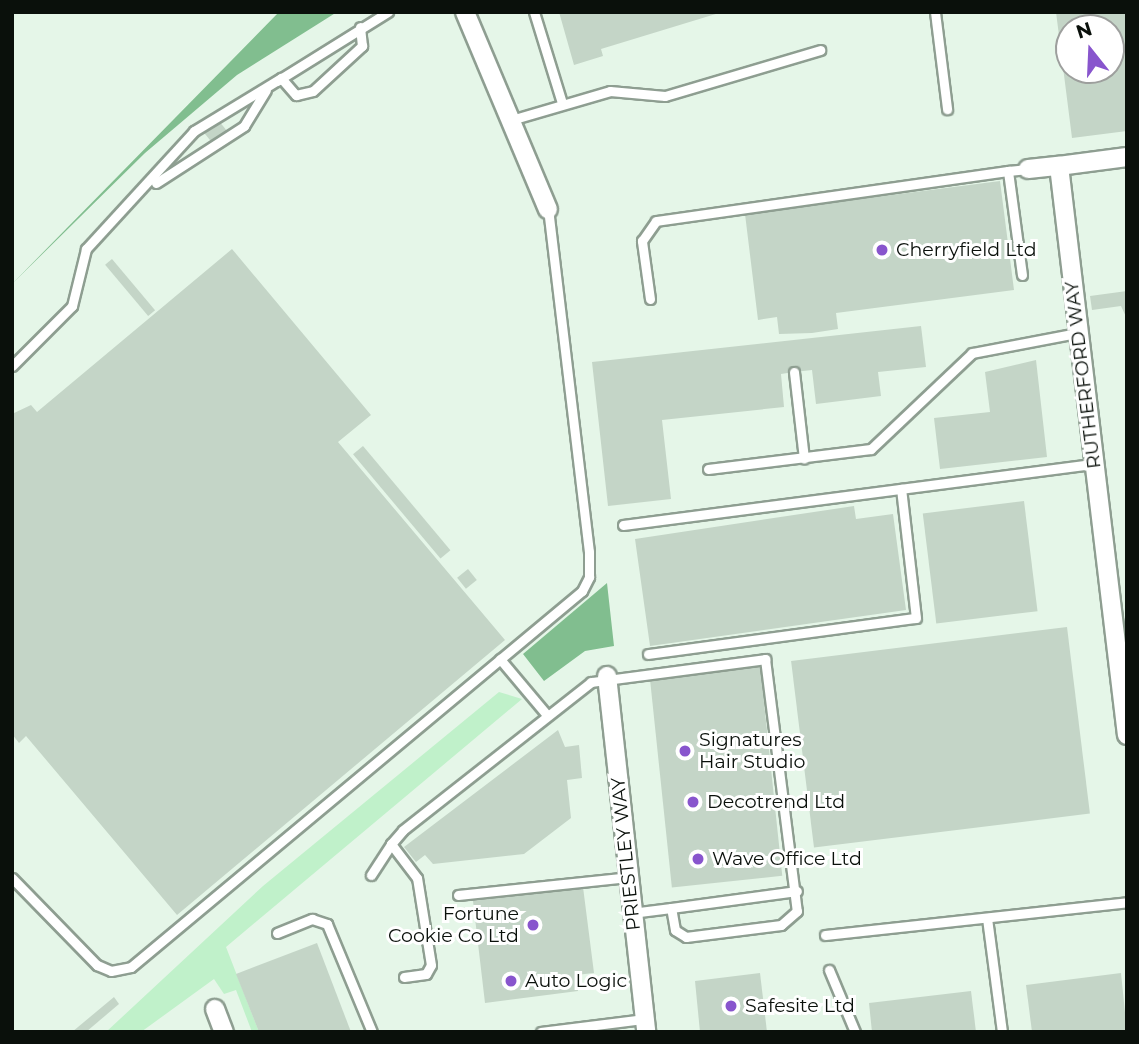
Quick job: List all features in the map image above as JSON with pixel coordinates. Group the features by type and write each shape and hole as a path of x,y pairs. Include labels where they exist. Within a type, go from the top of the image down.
{"street":[{"path":"465,12 548,209"},
{"path":"1028,169 1127,157"},
{"name":"RUTHERFORD WAY","path":"1059,166 1094,464 1122,650 1127,735"},
{"name":"PRIESTLEY WAY","path":"607,676 645,1025"},
{"path":"215,1009 224,1032"}],"lane":[{"path":"12,366 72,306 86,249 149,187 201,125 388,12"},
{"path":"534,12 562,103"},
{"path":"935,12 947,109"},
{"path":"281,78 296,95 313,91 362,46 360,27"},
{"path":"511,120 610,90 666,96 820,50"},
{"path":"149,187 235,133 281,78"},
{"path":"650,299 642,241 656,221 1028,169"},
{"path":"1008,171 1022,275"},
{"path":"12,878 97,965 111,971 131,967 576,597 590,573 548,209"},
{"path":"708,469 804,458 881,443 979,350 1077,333"},
{"path":"794,372 804,458"},
{"path":"623,525 1094,464"},
{"path":"648,654 916,618 901,489"},
{"path":"371,875 391,844 547,715 607,676 758,657 768,661 797,891 795,915 778,926 682,936 671,908"},
{"path":"500,659 547,715"},
{"path":"391,844 417,878 431,965 426,974 404,977"},
{"path":"458,895 628,877"},
{"path":"632,912 797,891"},
{"path":"825,935 1127,902"},
{"path":"987,918 1002,1032"},
{"path":"277,933 312,919 327,924 372,1032"},
{"path":"829,970 855,1032"},
{"path":"541,1032 645,1025"}],"green space":[{"path":"337,12 237,75 145,153 12,284 278,13"},
{"path":"607,583 614,646 585,651 544,681 523,654"},
{"path":"499,692 522,699 226,947 259,1032 252,1032 236,990 224,994 214,979 141,1032 106,1032 263,886"}],"building":[{"path":"559,12 719,13 601,49 603,56 574,65"},
{"path":"1056,12 1127,12 1127,131 1072,138 1065,84 1125,84 1125,14"},
{"path":"219,121 228,132 213,144 204,133"},
{"path":"1000,181 1014,290 836,313 838,329 812,333 779,334 777,317 758,320 745,214"},
{"path":"232,249 371,415 338,442 505,640 177,915 26,736 19,743 12,734 12,414 31,405 37,412"},
{"path":"112,259 155,310 148,316 105,265"},
{"path":"1127,291 1127,319 1121,306 1092,310 1090,296"},
{"path":"921,326 926,367 878,372 881,396 816,404 812,370 781,374 784,407 662,420 671,499 608,506 592,362"},
{"path":"1036,360 1047,457 940,469 934,418 990,412 985,372"},
{"path":"363,446 450,550 440,559 353,454"},
{"path":"1024,501 1038,611 936,624 923,513"},
{"path":"854,506 856,519 893,514 906,610 650,646 635,539"},
{"path":"468,569 477,580 466,589 457,578"},
{"path":"1067,627 1090,814 814,847 791,661"},
{"path":"760,664 782,876 672,887 650,676"},
{"path":"558,730 565,747 579,745 582,778 567,780 571,818 524,854 433,864 425,855 416,862 404,847"},
{"path":"583,887 594,973 576,975 578,991 485,1003 473,901"},
{"path":"317,943 351,1032 259,1032 236,974"},
{"name":"Safesite Ltd","path":"760,973 767,1032 700,1032 695,981"},
{"path":"1121,973 1127,1032 1032,1032 1026,985"},
{"path":"971,991 976,1032 872,1032 869,1003"},
{"path":"114,997 119,1004 86,1032 72,1032"}],"place":[{"name":"Cherryfield Ltd","path":"882,250"},
{"name":"Signatures Hair Studio","path":"685,751"},
{"name":"Decotrend Ltd","path":"693,802"},
{"name":"Wave Office Ltd","path":"698,859"},
{"name":"Fortune Cookie Co Ltd","path":"533,925"},
{"name":"Auto Logic","path":"511,981"},
{"name":"Safesite Ltd","path":"731,1006"}]}
